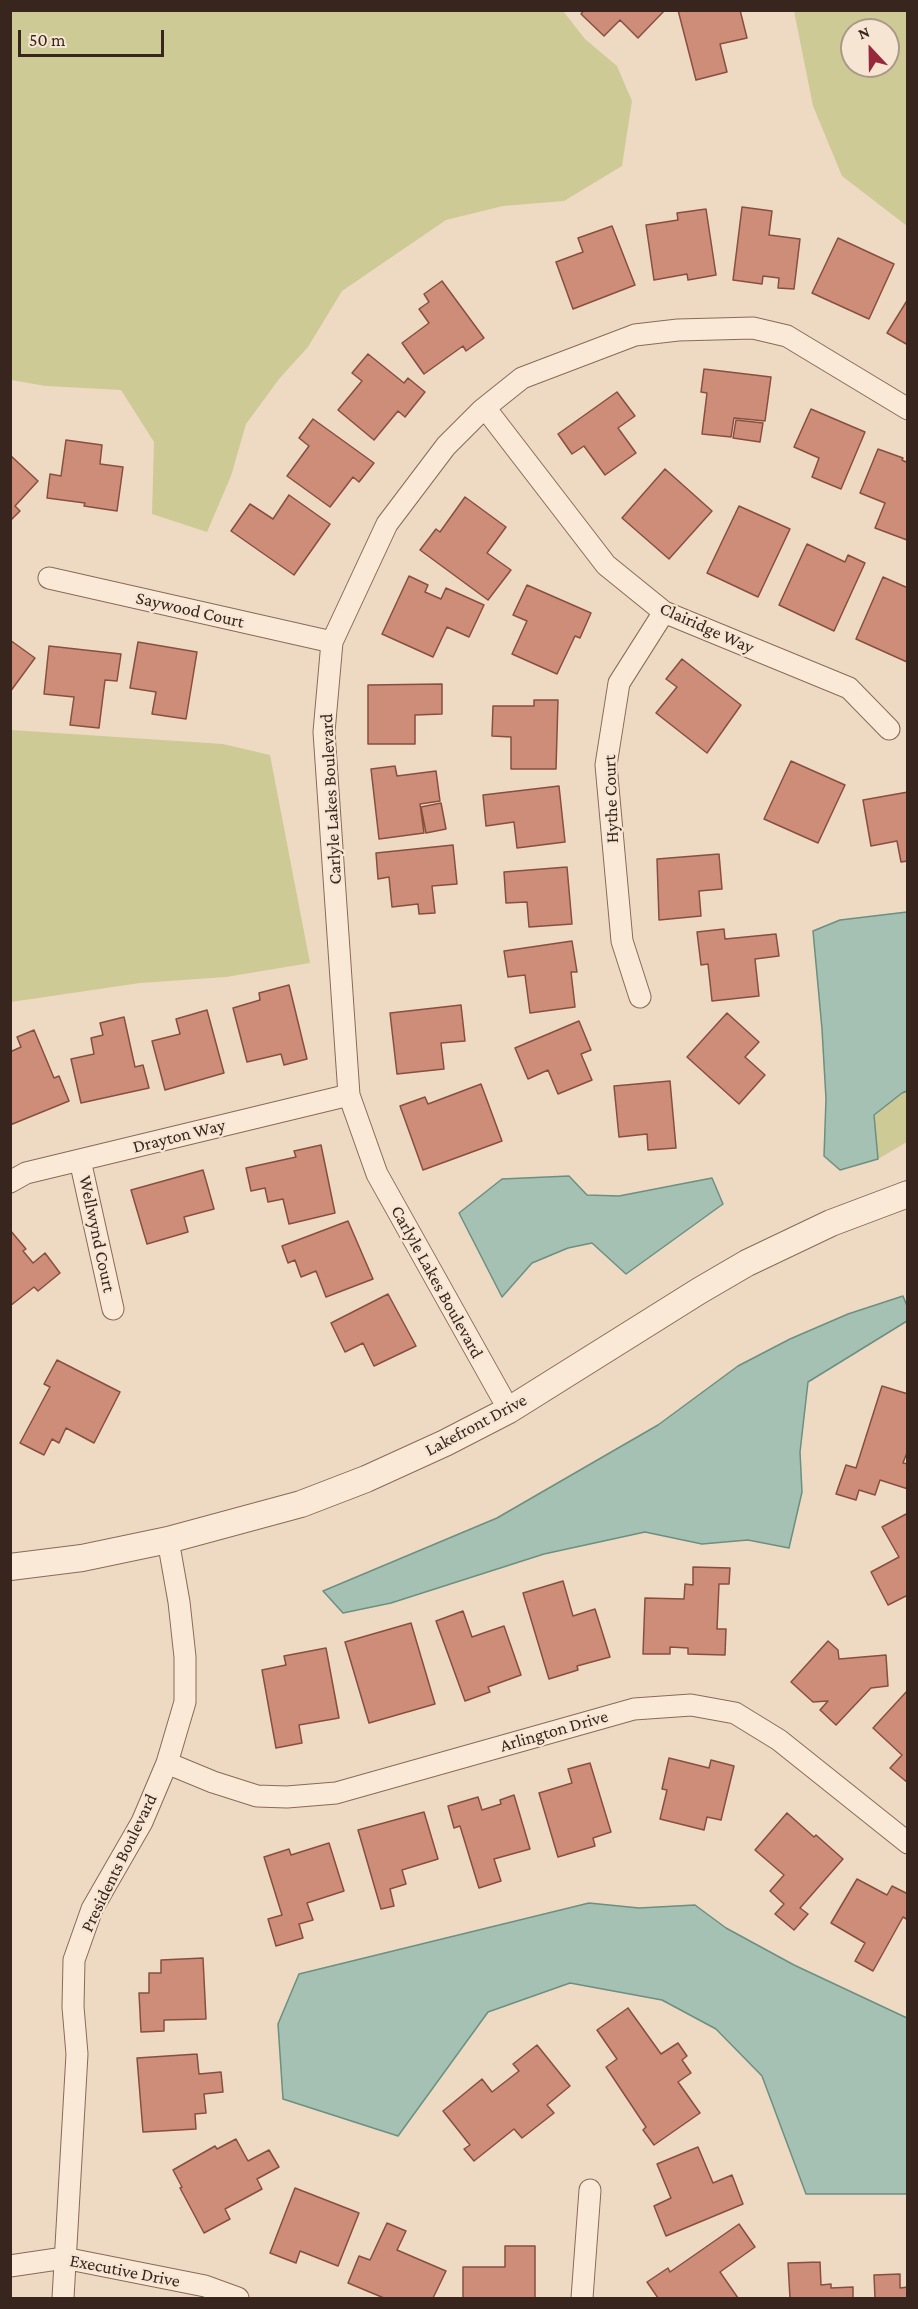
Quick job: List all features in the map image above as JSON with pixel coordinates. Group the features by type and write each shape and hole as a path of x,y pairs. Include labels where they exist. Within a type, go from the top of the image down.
{"street":[{"name":"Carlyle Lakes Boulevard","path":"509,1410 377,1174 349,1095 324,732 332,642 387,524 446,446 482,410 522,378 635,335 678,330 753,328 787,336 908,409"},
{"name":"Clairidge Way","path":"482,410 489,413 606,565 664,612 849,688 889,729"},
{"name":"Saywood Court","path":"49,578 332,642"},
{"name":"Hythe Court","path":"640,997 622,941 606,765 619,682 664,612"},
{"name":"Drayton Way","path":"10,1182 26,1173 349,1095"},
{"name":"Wellwynd Court","path":"80,1160 113,1309"},
{"name":"Lakefront Drive","path":"10,1567 82,1558 168,1540 247,1520 366,1479 445,1443 509,1410 690,1296 747,1263 831,1223 908,1194"},
{"name":"Presidents Boulevard","path":"63,2298 77,2054 73,2007 74,1960 92,1909 142,1822 167,1763 185,1702 179,1602 168,1540"},
{"name":"Arlington Drive","path":"167,1763 213,1782 257,1796 287,1797 336,1793 634,1709 691,1705 735,1713 779,1740 908,1843"},
{"path":"582,2298 590,2190"},
{"name":"Executive Drive","path":"10,2266 64,2258 205,2286 238,2298"}],"shaded area":[{"path":"10,11 563,11 585,39 617,66 632,101 622,166 564,201 503,206 446,220 342,291 308,347 279,379 246,424 231,476 207,532 152,514 154,442 121,390 46,386 11,380"},
{"path":"794,11 907,11 907,226 842,176 813,106"},
{"path":"11,730 223,744 270,755 310,963 226,977 140,983 11,1002"},
{"path":"907,912 907,1091 874,1115 878,1159 840,1170 824,1156 826,1099 813,931 840,920"},
{"path":"907,1091 907,1142 878,1159 874,1115"},
{"path":"569,1176 587,1195 619,1196 712,1178 723,1204 626,1274 592,1243 568,1248 532,1263 502,1297 459,1213 502,1179"},
{"path":"903,1296 907,1306 907,1321 808,1382 800,1452 802,1492 789,1548 748,1540 702,1544 645,1532 544,1554 391,1603 343,1613 323,1591 497,1518 658,1425 738,1366 790,1339 848,1314"},
{"path":"589,1903 639,1908 695,1905 726,1928 794,1965 907,2018 907,2194 806,2194 762,2076 716,2029 662,2000 570,1983 488,2012 398,2136 283,2099 278,2024 299,1974"}],"building":[{"path":"584,10 665,10 638,38 620,20 604,36 581,14"},
{"path":"678,10 740,10 747,38 720,44 727,72 696,80"},
{"path":"742,207 772,211 769,235 800,239 794,289 778,288 779,278 763,276 762,284 733,280"},
{"path":"706,209 716,275 688,280 687,274 654,280 646,225 678,220 677,213"},
{"path":"612,226 635,285 573,309 556,262 583,252 578,238"},
{"path":"838,238 894,264 869,319 812,293"},
{"path":"442,281 484,338 466,351 463,346 424,374 402,343 429,323 419,309 429,302 424,294"},
{"path":"908,299 908,345 887,333"},
{"path":"368,354 404,383 408,378 425,392 405,417 398,411 374,440 338,410 362,381 352,373"},
{"path":"704,369 771,377 765,421 734,418 731,437 702,434 707,393 701,392"},
{"path":"617,392 635,416 618,428 636,453 605,475 584,446 572,454 558,434"},
{"path":"811,409 865,432 841,489 812,477 819,458 794,447"},
{"path":"313,419 374,463 359,482 353,477 330,507 287,476 309,446 299,438"},
{"path":"736,420 763,423 760,442 733,438"},
{"path":"66,440 102,445 100,464 123,467 117,511 84,506 85,503 47,498 50,474 61,476"},
{"path":"878,449 903,458 902,460 908,463 907,540 875,528 885,503 860,493"},
{"path":"10,455 38,481 15,506 20,511 10,521"},
{"path":"665,469 712,511 669,559 622,518"},
{"path":"289,495 330,524 294,575 231,531 250,504 273,519"},
{"path":"465,497 506,527 487,553 511,570 488,600 420,550 436,529 440,532"},
{"path":"739,506 790,529 758,597 707,573"},
{"path":"807,544 845,562 848,555 865,563 834,631 779,605"},
{"path":"409,576 428,585 425,592 441,599 446,588 484,605 469,637 447,627 433,657 382,634"},
{"path":"883,577 908,588 907,662 856,639"},
{"path":"527,585 591,613 580,638 575,636 557,674 512,654 527,621 513,615"},
{"path":"10,640 35,658 10,692"},
{"path":"138,642 197,652 186,719 152,714 156,692 130,688"},
{"path":"49,646 121,654 117,681 105,680 99,728 70,725 74,697 44,694"},
{"path":"682,659 741,705 707,753 656,713 677,687 666,679"},
{"path":"442,684 442,714 415,715 415,744 368,744 368,685"},
{"path":"534,700 558,700 556,769 511,769 511,737 492,736 493,706 534,706"},
{"path":"791,761 845,785 818,843 764,819"},
{"path":"395,766 397,776 436,771 440,801 420,804 424,833 379,839 371,769"},
{"path":"559,786 565,842 517,848 514,822 486,826 483,795"},
{"path":"908,792 908,861 901,862 897,841 871,846 863,800"},
{"path":"441,803 446,829 426,833 421,807"},
{"path":"453,845 457,884 432,886 435,913 419,914 418,904 392,907 389,877 378,879 376,853"},
{"path":"719,854 722,889 699,891 701,916 659,920 657,859"},
{"path":"567,867 572,924 529,927 527,902 506,903 504,872"},
{"path":"724,929 725,939 776,934 779,956 755,959 759,996 712,1001 708,964 701,965 697,932"},
{"path":"572,941 577,972 571,972 575,1007 530,1013 525,975 508,977 504,951"},
{"path":"289,985 307,1059 284,1065 281,1054 247,1062 233,1008 260,1000 259,993"},
{"path":"461,1005 465,1041 441,1043 444,1069 397,1074 390,1013"},
{"path":"207,1010 224,1073 165,1090 152,1041 180,1034 176,1019"},
{"path":"727,1013 759,1042 745,1057 765,1075 739,1104 687,1057"},
{"path":"124,1017 135,1067 143,1065 149,1088 81,1103 71,1059 94,1054 91,1038 103,1035 100,1023"},
{"path":"579,1021 591,1050 581,1054 592,1080 558,1094 548,1070 528,1079 515,1048"},
{"path":"34,1030 54,1078 59,1076 69,1101 10,1125 10,1052 21,1047 17,1037"},
{"path":"670,1081 676,1148 648,1150 647,1134 619,1137 614,1086"},
{"path":"481,1084 502,1141 423,1170 400,1106 425,1097 428,1104"},
{"path":"321,1145 335,1213 289,1224 283,1199 268,1202 265,1188 251,1191 246,1168 296,1157 294,1151"},
{"path":"203,1170 214,1209 184,1217 188,1232 147,1244 131,1190"},
{"path":"348,1221 373,1279 326,1297 316,1271 301,1277 295,1260 288,1263 282,1246"},
{"path":"10,1230 26,1249 23,1251 33,1263 45,1253 60,1273 38,1291 34,1287 10,1306"},
{"path":"388,1294 416,1346 374,1366 363,1343 345,1352 331,1323"},
{"path":"57,1360 120,1392 94,1443 66,1428 59,1443 52,1439 44,1455 20,1443 50,1387 44,1384"},
{"path":"882,1386 908,1394 908,1450 903,1463 908,1464 908,1489 880,1480 875,1495 859,1490 856,1500 836,1494 846,1465 856,1468"},
{"path":"908,1513 908,1595 888,1605 871,1572 899,1557 882,1527"},
{"path":"693,1567 730,1568 729,1584 719,1584 717,1629 726,1629 725,1655 688,1654 688,1648 670,1647 670,1654 643,1654 645,1598 684,1599 685,1584 693,1585"},
{"path":"563,1581 573,1616 595,1609 610,1657 577,1666 578,1670 549,1679 523,1593"},
{"path":"463,1611 472,1637 504,1626 521,1675 488,1687 490,1692 465,1701 436,1621"},
{"path":"411,1623 435,1704 369,1723 345,1642"},
{"path":"828,1641 838,1650 839,1659 886,1655 888,1686 871,1688 836,1725 820,1710 828,1701 813,1702 791,1682"},
{"path":"326,1648 339,1718 299,1725 302,1743 276,1748 262,1670 286,1665 284,1656"},
{"path":"908,1690 908,1783 890,1768 902,1755 873,1728"},
{"path":"669,1758 709,1768 711,1760 734,1766 721,1820 707,1817 704,1830 660,1819 667,1790 662,1789"},
{"path":"590,1763 611,1832 593,1838 595,1846 558,1857 539,1793 572,1783 568,1769"},
{"path":"514,1795 530,1849 494,1859 501,1881 479,1888 460,1826 454,1828 448,1806 478,1797 482,1810 501,1804 500,1800"},
{"path":"424,1812 438,1859 402,1870 406,1884 390,1889 394,1906 381,1909 358,1830"},
{"path":"787,1813 843,1859 800,1908 808,1914 794,1930 775,1914 784,1904 770,1891 784,1875 755,1850"},
{"path":"329,1843 344,1891 307,1903 313,1920 299,1924 303,1938 276,1946 268,1919 282,1915 264,1857 289,1849 291,1855"},
{"path":"857,1879 887,1895 892,1886 908,1894 908,1920 903,1917 873,1971 855,1961 865,1943 831,1923"},
{"path":"203,1958 206,2019 164,2020 164,2031 141,2032 139,1993 149,1993 149,1973 161,1973 161,1960"},
{"path":"628,2008 661,2054 678,2043 687,2056 682,2060 691,2073 678,2082 700,2113 654,2145 643,2130 646,2127 606,2067 617,2059 597,2030"},
{"path":"537,2045 570,2086 547,2105 554,2113 522,2138 514,2129 474,2161 464,2149 470,2145 443,2111 482,2079 492,2092 519,2071 513,2064"},
{"path":"197,2054 199,2074 221,2072 223,2092 204,2094 206,2113 195,2114 196,2129 143,2132 137,2058"},
{"path":"236,2139 248,2161 269,2150 279,2167 257,2179 262,2189 225,2209 230,2219 204,2233 173,2170 215,2146 217,2149"},
{"path":"698,2147 713,2183 732,2175 743,2204 666,2236 654,2206 671,2198 657,2164"},
{"path":"295,2188 359,2213 338,2266 300,2251 296,2263 270,2253"},
{"path":"387,2223 406,2231 397,2250 446,2271 433,2298 384,2298 348,2283 359,2256 370,2260"},
{"path":"739,2224 755,2247 720,2272 738,2298 658,2298 647,2282 668,2268 670,2272"},
{"path":"505,2246 535,2246 535,2298 463,2298 463,2267 505,2267"},
{"path":"820,2262 821,2285 831,2284 831,2288 853,2287 853,2298 790,2298 788,2263"},
{"path":"900,2274 900,2288 908,2287 908,2298 875,2298 874,2275"}]}
